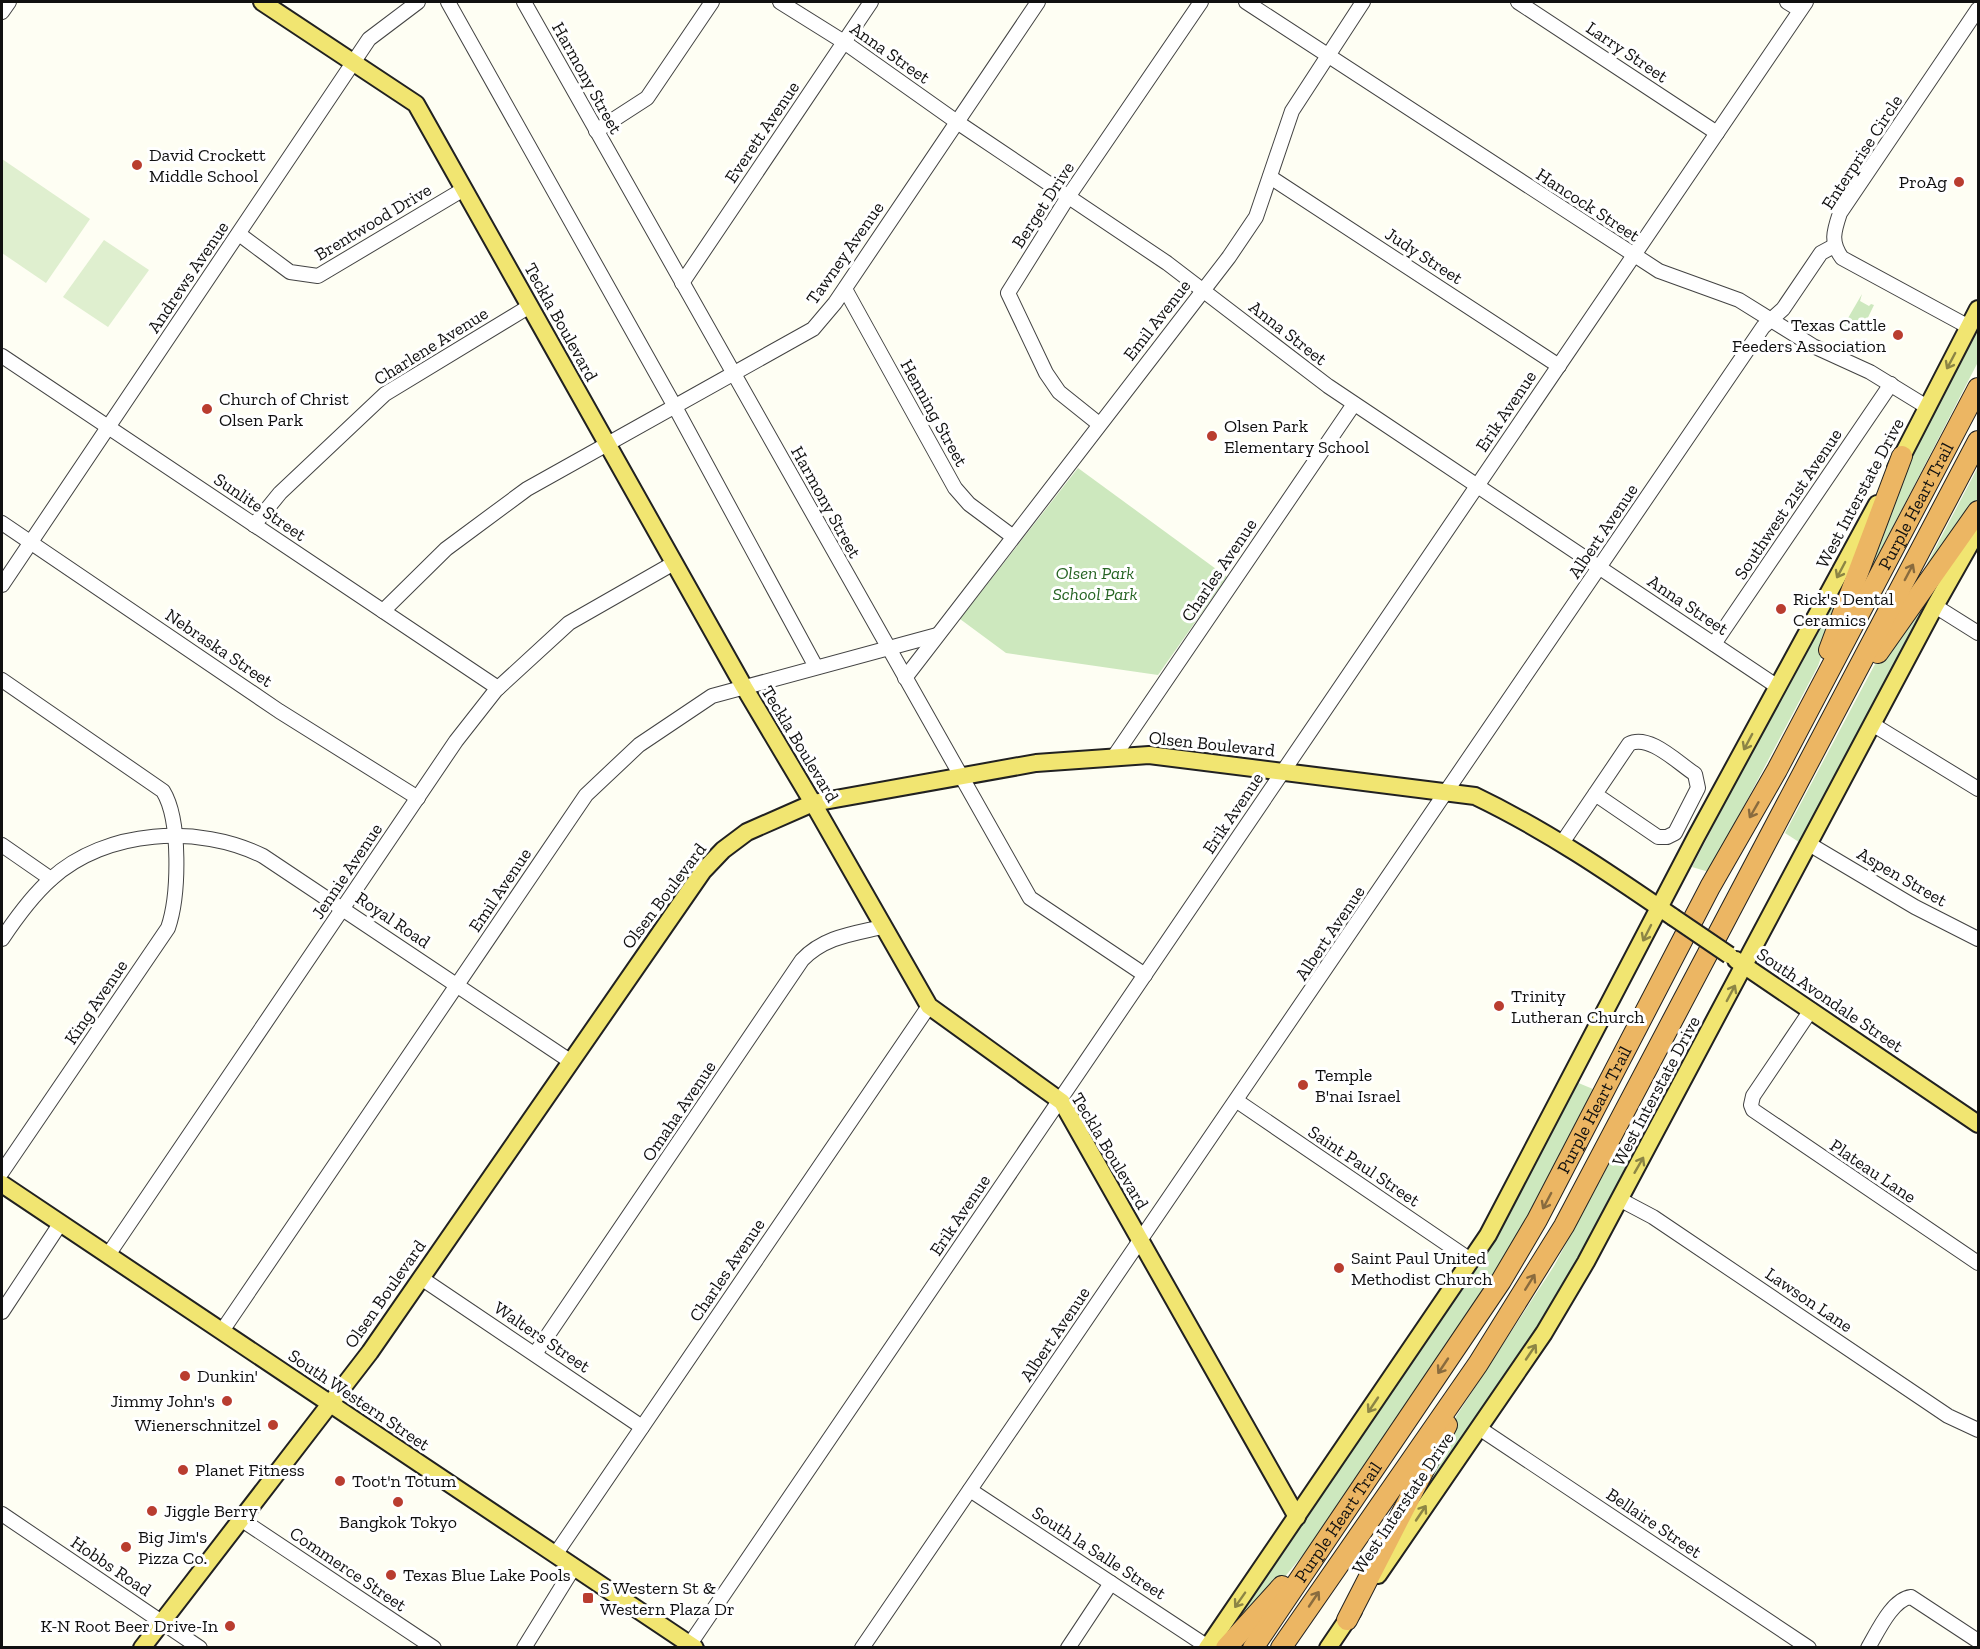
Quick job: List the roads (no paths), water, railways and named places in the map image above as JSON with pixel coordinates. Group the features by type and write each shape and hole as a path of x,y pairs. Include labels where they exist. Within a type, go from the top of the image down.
{"highway":[{"name":"Purple Heart Trail","path":"1253,1647 1501,1281 1538,1220 1710,887 1777,770 1978,388"},
{"name":"Purple Heart Trail","path":"1281,1647 1478,1364 1564,1226 1978,441"},
{"path":"1777,770 1828,651 1902,456"},
{"path":"1821,737 1978,511"},
{"path":"1344,1634 1478,1364"},
{"path":"1214,1647 1348,1509"}],"main road":[{"name":"Teckla Boulevard","path":"262,2 416,104 744,687 929,1006 1060,1100 1297,1517"},
{"name":"West Interstate Drive","path":"1297,1517 1472,1261 1488,1234 1666,913 1778,687 1978,309"},
{"name":"West Interstate Drive","path":"1328,1647 1344,1634 1544,1333 1619,1199 1935,606 1978,530"},
{"name":"Olsen Boulevard","path":"142,1647 164,1623 370,1352 703,871 723,850 747,832 813,803 854,794 961,778 1036,763 1149,755 1475,796 1517,816 1562,843 1666,913"},
{"name":"South Avondale Street","path":"1666,913 1978,1124"},
{"name":"South Western Street","path":"2,1184 692,1646"},
{"path":"1214,1647 1297,1517"}],"street":[{"name":"Andrews Avenue","path":"2,585 369,39 418,2"},
{"path":"448,2 674,405 816,667"},
{"name":"Harmony Street","path":"524,2 1030,898 1145,975"},
{"path":"596,131 647,98 712,2"},
{"name":"Anna Street","path":"780,2 844,42 957,122 1167,263 1354,404 1778,687"},
{"name":"Everett Avenue","path":"682,283 871,2"},
{"name":"Tawney Avenue","path":"383,612 448,547 527,489 813,328 845,289 1038,2"},
{"name":"Berget Drive","path":"1099,424 1059,392 1046,373 1008,293 1068,197 1201,2"},
{"name":"Hancock Street","path":"1246,2 1633,255 1671,277 1739,300 1828,355 1891,384 1927,407"},
{"name":"Emil Avenue","path":"905,678 1203,290 1256,217 1292,111 1363,2"},
{"name":"Larry Street","path":"1518,2 1717,133"},
{"path":"1787,2 1803,6"},
{"name":"Erik Avenue","path":"692,1646 1803,6"},
{"name":"Enterprise Circle","path":"1834,246 1834,231 1840,213 1978,9"},
{"name":"Judy Street","path":"1270,177 1558,366"},
{"name":"Brentwood Drive","path":"238,234 290,272 318,276 464,189"},
{"path":"1834,246 1842,258 1969,327"},
{"name":"Albert Avenue","path":"862,1647 1237,1101 1763,327 1783,309 1821,253 1834,246"},
{"name":"Henning Street","path":"845,289 955,488 969,504 1012,536"},
{"name":"Charlene Avenue","path":"254,525 289,485 385,393 530,306"},
{"name":"Sunlite Street","path":"2,357 498,688"},
{"name":"Southwest 21st Avenue","path":"1714,644 1891,384"},
{"name":"Charles Avenue","path":"1113,758 1354,404"},
{"name":"Nebraska Street","path":"2,523 279,711 418,798"},
{"name":"Jennie Avenue","path":"108,1255 456,741 498,688 569,623 674,563"},
{"path":"1935,606 1978,633"},
{"name":"Emil Avenue","path":"222,1331 586,795 639,745 712,696 937,635"},
{"path":"2,680 153,782 169,801 173,814 174,836"},
{"path":"1872,724 1978,789"},
{"path":"1562,843 1595,794 1629,744 1638,741 1647,742 1695,774 1698,782 1698,788 1675,833 1668,837 1658,837 1595,794"},
{"name":"Royal Road","path":"2,939 15,919 51,879 86,856 118,843 139,838 174,836 214,840 248,849 344,908 570,1061"},
{"name":"King Avenue","path":"2,1172 168,928 174,911 174,836"},
{"name":"Aspen Street","path":"1809,844 1887,891 1978,939"},
{"path":"2,845 51,879"},
{"name":"Omaha Avenue","path":"535,1354 802,960 813,949 831,939 882,927"},
{"name":"Charles Avenue","path":"555,1555 929,1006"},
{"name":"Plateau Lane","path":"1811,1010 1754,1096 1751,1106 1757,1114 1978,1263"},
{"name":"Saint Paul Street","path":"1237,1101 1472,1261"},
{"name":"Lawson Lane","path":"1619,1199 1653,1217 1948,1416 1978,1430"},
{"path":"2,1312 60,1224"},
{"name":"Walters Street","path":"421,1278 642,1427"},
{"name":"Bellaire Street","path":"1479,1428 1809,1647"},
{"name":"South la Salle Street","path":"970,1490 1111,1583 1214,1647"},
{"name":"Hobbs Road","path":"2,1514 200,1647"},
{"name":"Commerce Street","path":"242,1520 434,1647"},
{"path":"524,1647 574,1567"},
{"path":"1068,1647 1111,1583"},
{"path":"1868,1647 1895,1606 1905,1598 1911,1597 1978,1641"}],"place":[{"name":"David Crockett Middle School","path":"137,165"},
{"name":"ProAg","path":"1959,182"},
{"name":"Texas Cattle Feeders Association","path":"1898,335"},
{"name":"Church of Christ Olsen Park","path":"207,409"},
{"name":"Olsen Park Elementary School","path":"1212,436"},
{"name":"Rick's Dental Ceramics","path":"1781,609"},
{"name":"Trinity Lutheran Church","path":"1499,1006"},
{"name":"Temple B'nai Israel","path":"1303,1085"},
{"name":"Saint Paul United Methodist Church","path":"1339,1268"},
{"name":"Dunkin'","path":"185,1376"},
{"name":"Jimmy John's","path":"227,1401"},
{"name":"Wienerschnitzel","path":"273,1425"},
{"name":"Planet Fitness","path":"183,1470"},
{"name":"Toot'n Totum","path":"340,1481"},
{"name":"Bangkok Tokyo","path":"398,1502"},
{"name":"Jiggle Berry","path":"152,1511"},
{"name":"Big Jim's Pizza Co.","path":"126,1547"},
{"name":"Texas Blue Lake Pools","path":"391,1575"},
{"name":"S Western St & Western Plaza Dr","path":"588,1598"},
{"name":"K-N Root Beer Drive-In","path":"230,1626"}],"park label":[{"name":"Olsen Park School Park","path":"1095,583"}]}
